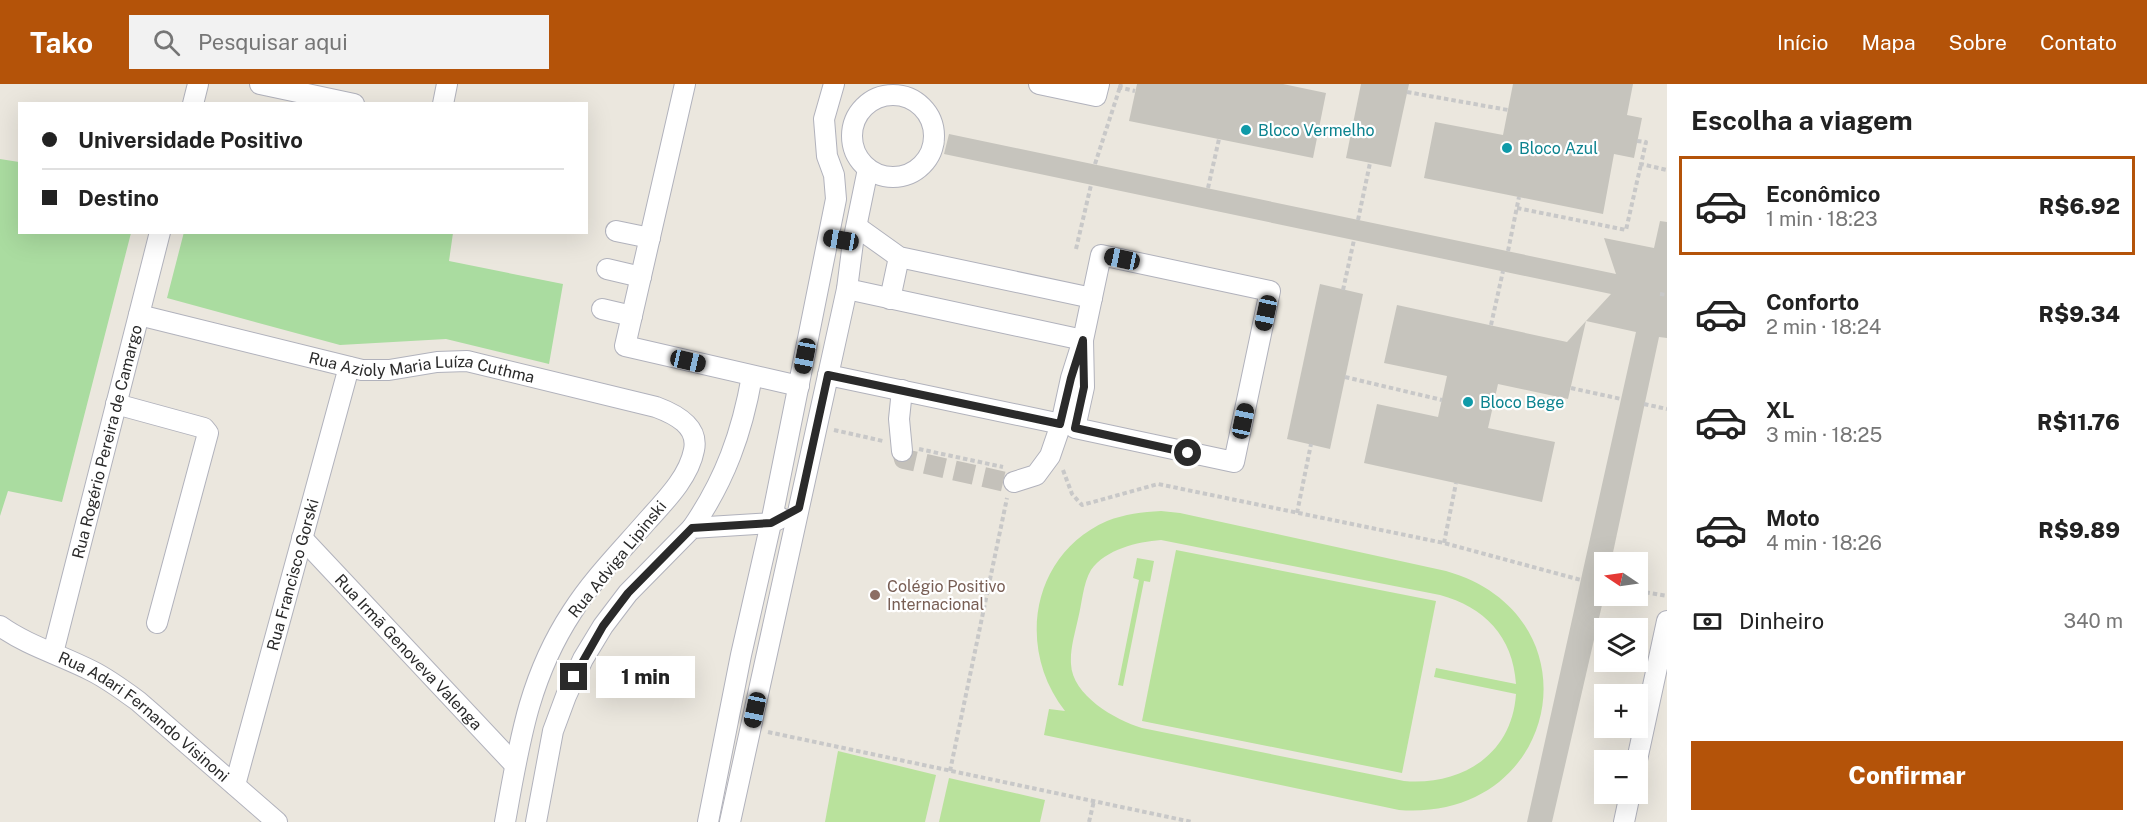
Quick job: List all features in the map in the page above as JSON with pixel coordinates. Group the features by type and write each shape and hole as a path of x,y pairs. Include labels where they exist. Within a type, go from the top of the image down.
{"street":[{"path":"194,102 198,84"},
{"path":"260,84 345,102"},
{"path":"442,102 447,84"},
{"path":"685,84 625,346 799,386"},
{"path":"708,822 836,199 834,175 827,156 824,119 834,84"},
{"path":"1039,84 1096,96 1099,84"},
{"path":"893,90 921,106 940,143 918,169 906,175 893,177 880,175 868,169 859,160 852,136 859,112 868,103 893,90"},
{"path":"730,822 847,289 868,169"},
{"path":"616,231 650,238"},
{"name":"Rua Rogério Pereira de Camargo","path":"52,653 159,234"},
{"path":"829,237 855,234 899,257 1092,298"},
{"path":"1012,482 1036,474 1050,456 1083,340 1101,255 1270,291 1234,462 1075,428 1084,387 1083,340"},
{"path":"890,299 899,257"},
{"path":"607,269 641,277"},
{"path":"847,289 1083,340"},
{"path":"602,309 632,316"},
{"name":"Rua Azioly Maria Luíza Cuthma","path":"139,315 349,367 375,371 437,362 483,363 656,407 677,416 688,425 694,436"},
{"name":"Rua Francisco Gorski","path":"235,784 349,367"},
{"path":"828,375 1060,424"},
{"path":"536,822 553,731 583,659 603,626 628,593 692,528 710,502 734,451 747,409 752,376"},
{"path":"901,448 899,419 902,390"},
{"path":"116,404 204,428 208,433 157,623"},
{"name":"Rua Adviga Lipinski","path":"505,822 531,694 555,638 591,586 677,484 690,464 694,436"},
{"path":"692,528 771,523 799,508"},
{"name":"Rua Irmã Genoveva Valenga","path":"302,538 515,765"},
{"path":"1639,750 1667,621"},
{"name":"Rua Adari Fernando Visinoni","path":"0,626 115,684 138,701 277,822"},
{"path":"1624,822 1628,804"}],"path":[{"path":"1095,164 1121,84"},
{"path":"1407,92 1508,110"},
{"path":"1208,188 1219,139"},
{"path":"1517,208 1626,230 1646,142 1637,141"},
{"path":"1358,220 1370,163"},
{"path":"1641,164 1667,170"},
{"path":"1076,249 1090,184"},
{"path":"1508,251 1520,197"},
{"path":"1343,290 1354,240"},
{"path":"1491,326 1503,271"},
{"path":"1660,294 1667,296"},
{"path":"1345,377 1442,400"},
{"path":"1571,388 1621,399"},
{"path":"1644,404 1667,409"},
{"path":"830,429 1012,482 950,771"},
{"path":"1297,513 1311,444"},
{"path":"1050,456 1065,473 1072,494 1082,505 1158,484 1444,543 1581,580"},
{"path":"1444,543 1456,483"},
{"path":"1648,593 1667,596"},
{"path":"770,721 768,732 1192,822"},
{"path":"1089,822 1094,801"}],"green space":[{"path":"0,159 18,162 18,234 131,234 62,502 8,491 0,516"},
{"path":"183,234 453,234 449,261 563,284 549,364 446,339 340,345 167,298"},
{"path":"1161,511 1180,513 1446,571 1495,594 1527,629 1542,669 1541,712 1526,751 1496,784 1454,805 1399,810 1044,735 1049,709 1065,711 1050,686 1040,660 1037,632 1039,605 1047,579 1061,556 1081,536 1107,521 1134,514","holes":["1161,540 1440,595 1470,607 1493,626 1509,652 1516,684 1436,668 1434,677 1516,694 1505,734 1494,750 1463,772 1445,778 1404,781 1142,728 1120,719 1097,705 1087,696 1073,675 1072,647 1088,575 1097,563 1113,552 1142,543"]},
{"path":"1176,550 1436,601 1402,773 1142,721"},
{"path":"1137,558 1154,561 1150,582 1144,581 1123,686 1118,685 1139,580 1133,578"},
{"path":"838,751 936,775 925,822 825,822"},
{"path":"949,778 1045,800 1040,822 939,822"}],"building":[{"name":"Bloco Vermelho","path":"1137,84 1283,84 1326,93 1313,158 1129,121"},
{"path":"1361,84 1409,84 1391,167 1346,158"},
{"name":"Bloco Azul","path":"1513,84 1633,84 1627,115 1642,118 1634,158 1614,154 1603,214 1424,178 1435,122 1503,135"},
{"path":"949,134 1616,274 1604,238 1654,248 1660,221 1667,222 1667,338 1659,337 1613,552 1594,552 1594,606 1602,606 1599,618 1594,618 1594,640 1552,822 1527,822 1636,332 1586,321 1611,294 944,154"},
{"path":"1320,284 1363,294 1330,449 1287,439"},
{"name":"Bloco Bege","path":"1397,305 1567,342 1586,321 1568,399 1498,384 1488,428 1555,442 1542,502 1364,463 1377,404 1438,417 1447,376 1384,363"}],"tunnel":[{"path":"902,451 904,459 1014,482"}],"place":[{"name":"Bloco Vermelho","path":"1246,130"},
{"name":"Bloco Azul","path":"1507,148"},
{"name":"Bloco Bege","path":"1468,402"},
{"name":"Colégio Positivo Internacional","path":"875,595"}],"route":[{"path":"574,677 603,626 628,593 692,528 771,523 799,508 828,375 1060,424 1083,340 1084,387 1075,428 1188,453"}]}
